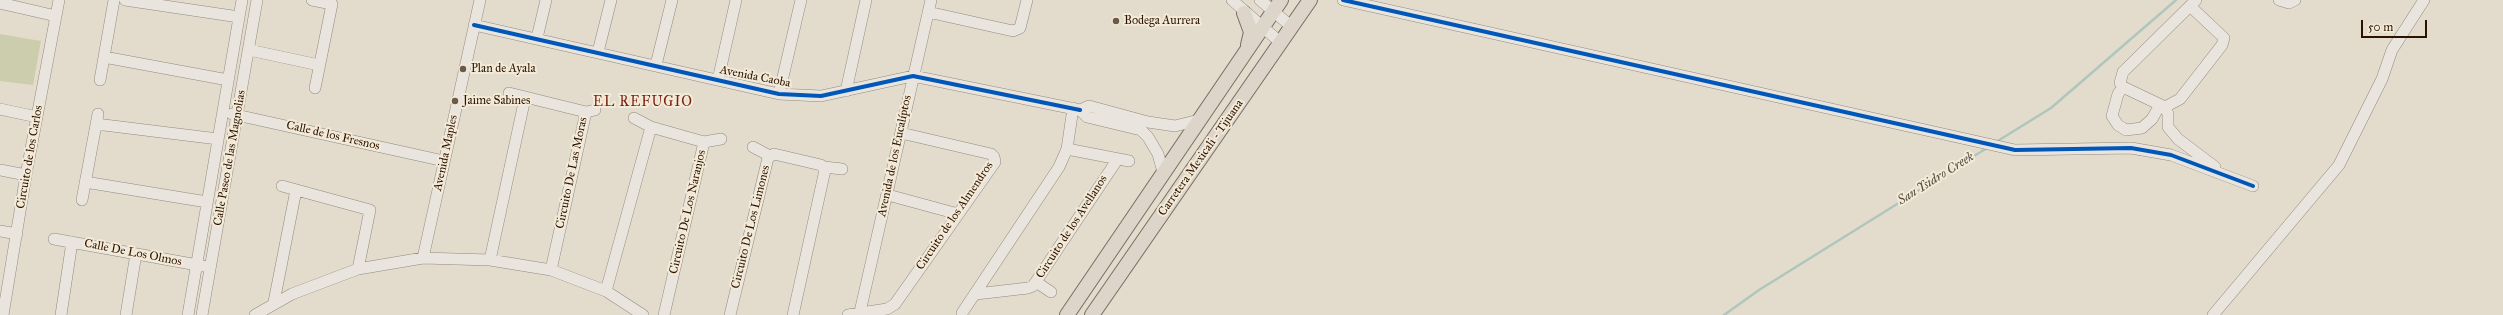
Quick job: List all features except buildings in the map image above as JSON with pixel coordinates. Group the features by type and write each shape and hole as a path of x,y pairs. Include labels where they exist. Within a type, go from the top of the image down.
{"main road":[{"name":"Carretera Mexicali - Tijuana","path":"1092,315 1310,0"},
{"name":"Carretera Mexicali - Tijuana","path":"1067,315 1277,6"},
{"path":"1244,13 1251,32 1247,49"}],"street":[{"name":"Circuito de los Carlos","path":"3,315 4,293 17,234 26,175 59,0"},
{"path":"100,80 114,0"},
{"path":"125,0 239,17"},
{"name":"Calle Paseo de las Magnolias","path":"188,315 242,0"},
{"name":"Calle Paseo de las Magnolias","path":"202,315 257,0"},
{"path":"312,0 332,4 314,88"},
{"name":"Avenida Maples","path":"423,258 480,0"},
{"path":"537,38 546,0"},
{"path":"598,52 611,0"},
{"path":"656,65 672,0"},
{"path":"718,80 736,0"},
{"path":"779,94 801,0"},
{"path":"846,91 866,0"},
{"name":"Avenida de los Eucalíptos","path":"860,312 888,195 913,76 931,0"},
{"path":"928,12 1013,31 1020,28 1026,0"},
{"path":"1232,0 1244,13 1281,43"},
{"path":"1260,0 1277,6 1292,27"},
{"path":"1343,0 2015,150 2131,148 2171,155 2253,186"},
{"path":"2279,0 2289,3 2295,0"},
{"path":"2213,315 2339,165 2382,79 2392,50 2424,0"},
{"path":"0,3 56,16"},
{"path":"2123,87 2118,94 2112,116 2118,125 2126,130 2135,131 2142,128 2163,106 2180,99 2222,45 2224,38 2193,3 2123,72 2120,83 2123,87 2163,106 2168,114 2168,127 2178,139 2224,174"},
{"name":"Avenida Caoba","path":"474,25 537,38 779,94 821,96 913,76 1077,109"},
{"path":"249,50 319,65"},
{"path":"104,58 228,80"},
{"name":"Circuito De Las Moras","path":"509,93 525,98 591,111 551,270"},
{"path":"490,260 525,98"},
{"path":"1077,109 1089,106 1148,122 1175,126 1199,120"},
{"path":"0,109 37,117"},
{"path":"962,313 1059,167 1067,149 1077,109"},
{"path":"1077,109 1087,117 1141,130 1148,137 1158,154 1163,172"},
{"name":"Calle de los Fresnos","path":"222,112 444,161"},
{"name":"Circuito De Los Naranjos","path":"634,118 651,127 704,142 664,315"},
{"path":"82,200 97,119 218,138"},
{"path":"606,291 651,127"},
{"name":"Circuito de los Almendros","path":"848,315 887,309 894,304 995,162 994,157 990,154 901,133"},
{"path":"704,142 721,139"},
{"path":"753,147 770,156"},
{"name":"Circuito de los Avellanos","path":"1067,149 1117,160 1129,161"},
{"name":"Circuito De Los Limones","path":"730,315 770,156 774,154 824,167 842,169"},
{"name":"Circuito de los Avellanos","path":"976,294 1028,288 1036,282 1117,160"},
{"path":"793,315 825,170 824,167"},
{"path":"0,170 26,175"},
{"path":"85,182 207,202"},
{"path":"282,186 370,210 358,269"},
{"path":"274,302 296,190"},
{"path":"888,195 958,214"},
{"path":"0,231 17,234"},
{"name":"Calle De Los Olmos","path":"54,239 211,267"},
{"path":"61,315 72,242"},
{"path":"126,315 136,254"},
{"path":"255,315 274,302 358,269 423,258 490,260 551,270 606,291 643,315"},
{"path":"1036,282 1051,292"}],"green space":[{"path":"0,34 41,41 33,85 0,81"}],"waterway":[{"name":"San Ysidro Creek","path":"1996,142 2051,108 2176,0"},
{"name":"San Ysidro Creek","path":"1724,315 1759,290 1987,148"}],"cycle path":[{"path":"1343,0 2015,150 2131,148 2171,155 2253,186"},
{"path":"474,25 779,94 821,96 913,76 1080,110"}],"place":[{"name":"Bodega Aurrera","path":"1116,21"},
{"name":"Plan de Ayala","path":"463,69"},
{"name":"Jaime Sabines","path":"455,101"}],"district":[{"name":"EL REFUGIO","path":"643,103"}]}
